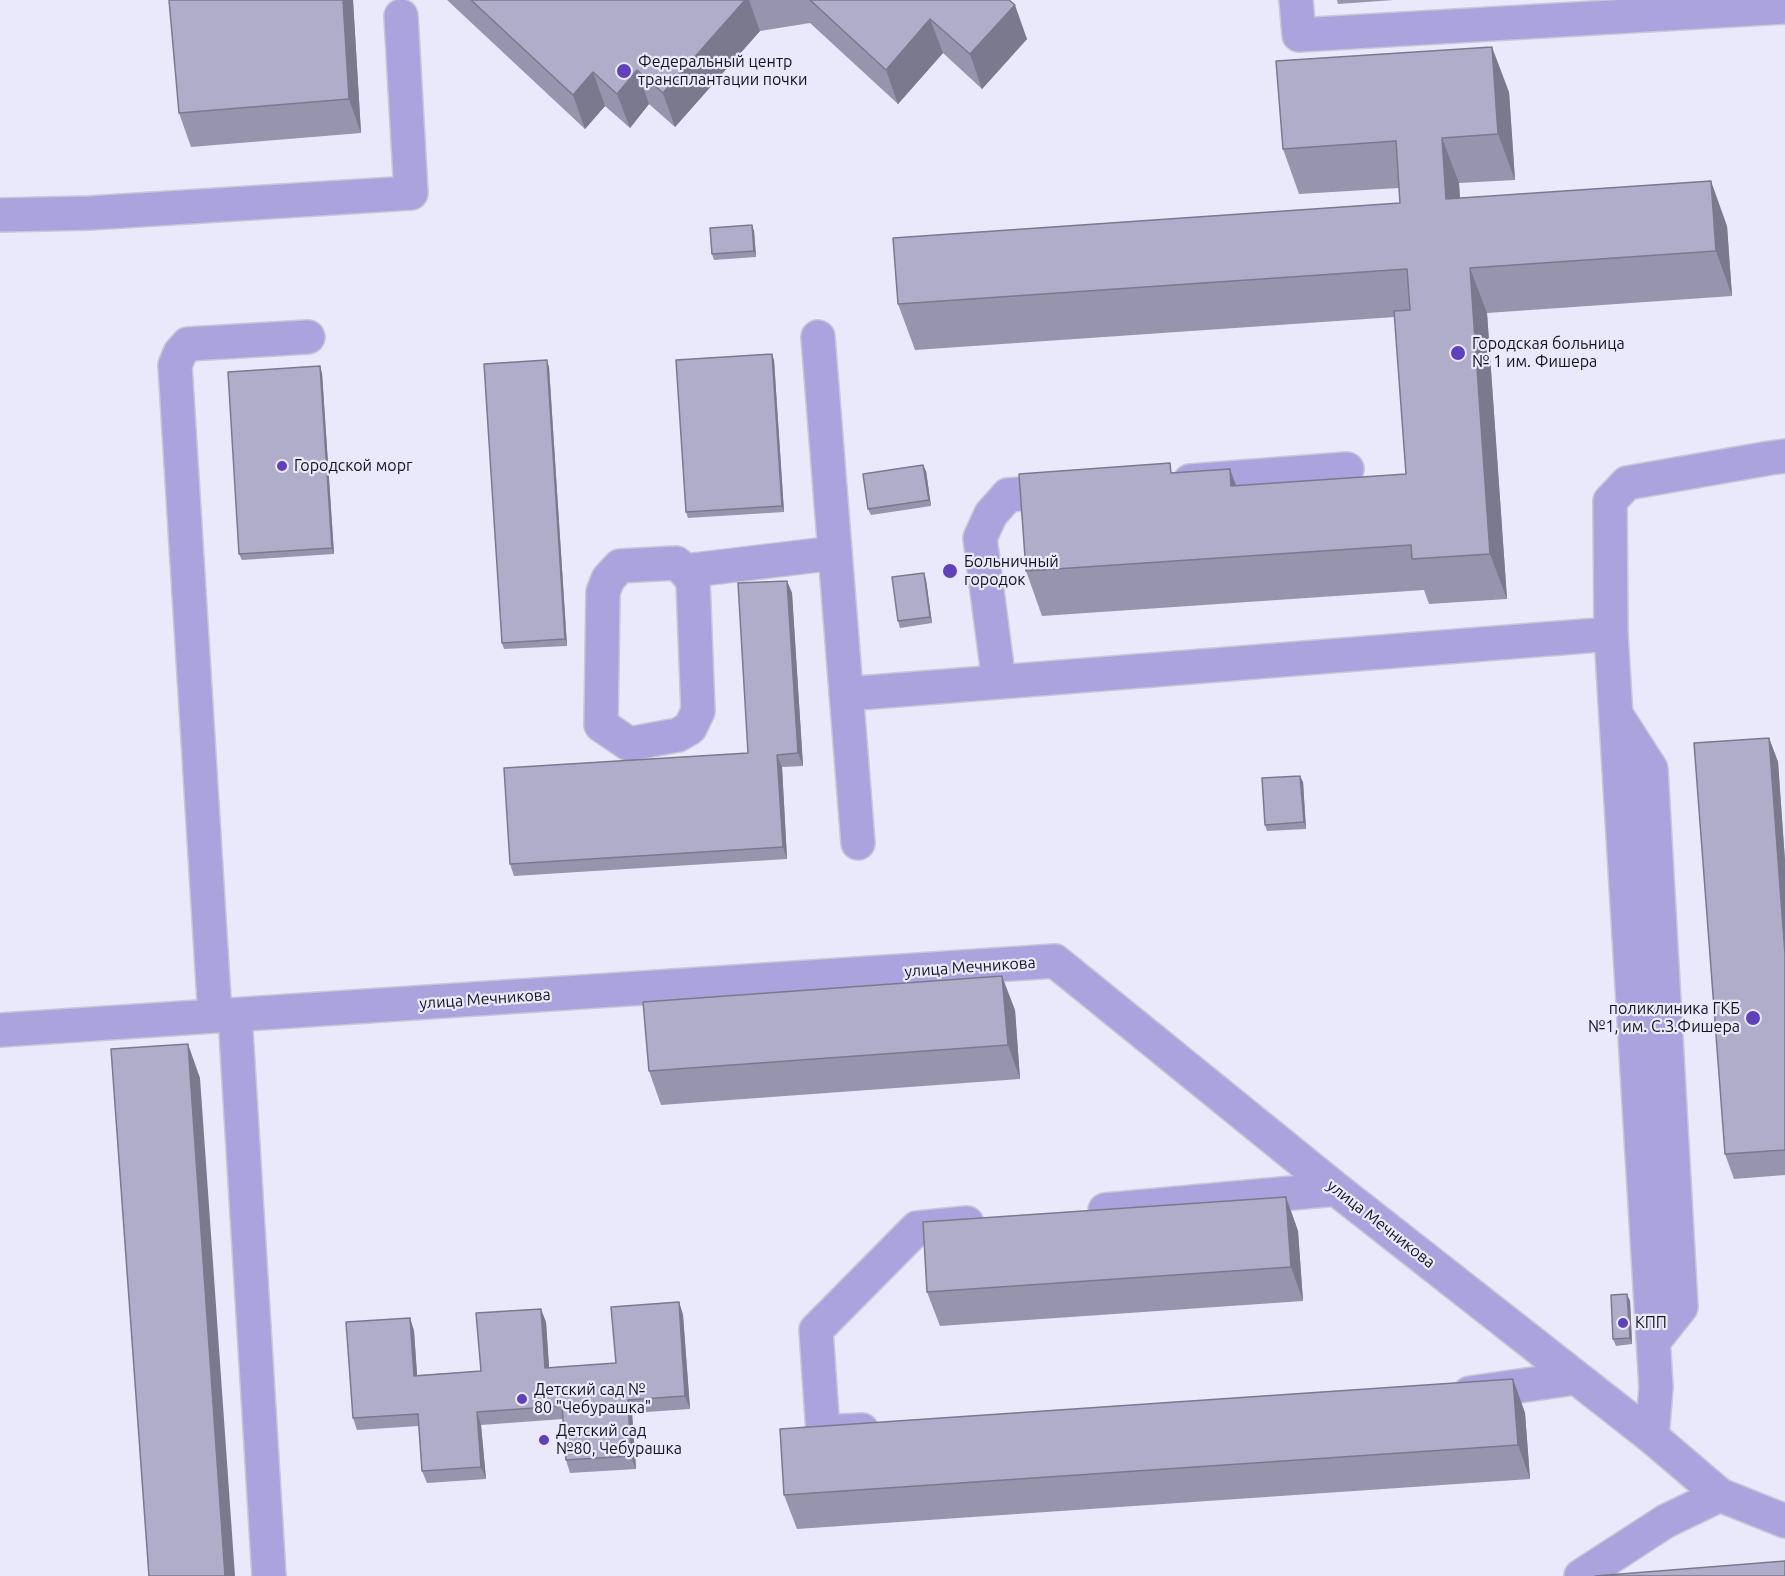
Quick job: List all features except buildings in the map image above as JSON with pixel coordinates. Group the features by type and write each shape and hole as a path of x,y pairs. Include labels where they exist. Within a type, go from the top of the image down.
{"street":[{"path":"1296,0 1299,34 1785,7"},
{"path":"0,215 102,212 411,194 401,16"},
{"path":"269,1576 175,365 180,353 188,344 308,337"},
{"path":"818,337 858,843"},
{"path":"1652,1437 1656,1387 1654,1341 1681,1306 1651,769 1616,715 1611,634 1610,501 1627,483 1780,460"},
{"path":"1160,484 1347,469"},
{"path":"999,682 980,538 991,514 1008,495 1090,489"},
{"path":"685,571 693,581 698,711 690,728 678,735 629,744 601,725 603,592 608,579 620,566 676,563 685,571 835,553"},
{"path":"846,694 1611,634"},
{"name":"улица Мечникова","path":"0,1030 1055,961 1336,1189 1652,1437 1720,1495 1785,1521"},
{"path":"1080,1213 1336,1189"},
{"path":"894,1428 823,1432 816,1330 917,1228 999,1220"},
{"path":"1437,1395 1484,1392 1575,1378"},
{"path":"1581,1576 1666,1521 1720,1495"}],"place":[{"name":"Федеральный центр трансплантации почки","path":"624,71"},
{"name":"Городская больница № 1 им. Фишера","path":"1458,353"},
{"name":"Городской морг","path":"282,466"},
{"name":"Больничный городок","path":"950,571"},
{"name":"поликлиника ГКБ №1, им. С.З.Фишера","path":"1753,1018"},
{"name":"КПП","path":"1623,1323"},
{"name":"Детский сад № 80 \"Чебурашка\"","path":"522,1399"},
{"name":"Детский сад №80, Чебурашка","path":"544,1440"}]}
